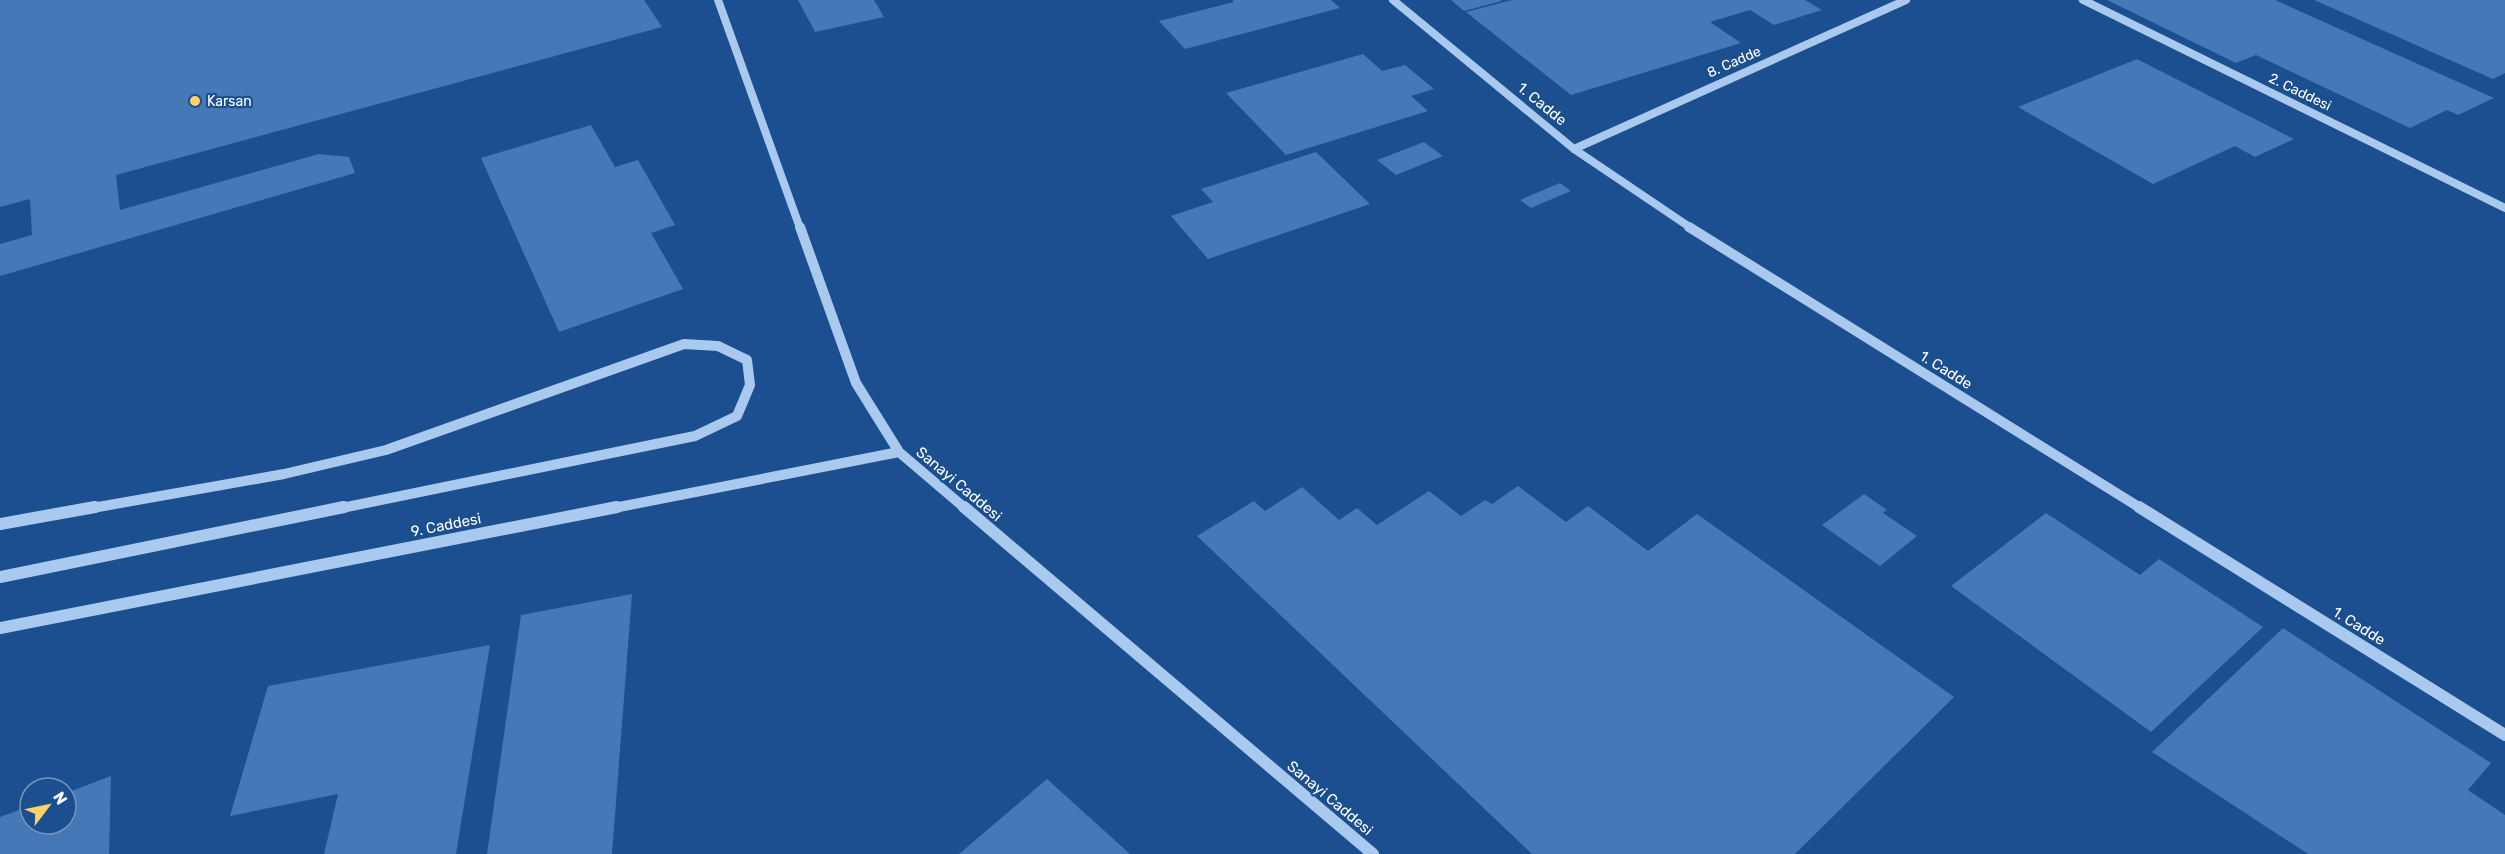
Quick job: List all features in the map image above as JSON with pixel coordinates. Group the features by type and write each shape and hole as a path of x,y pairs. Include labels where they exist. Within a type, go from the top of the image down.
{"street":[{"name":"Sanayi Caddesi","path":"718,0 856,383 898,452 1373,854"},
{"name":"1. Cadde","path":"1393,0 1574,149 1659,208 2505,735"},
{"name":"8. Cadde","path":"1574,149 1906,0"},
{"name":"2. Caddesi","path":"2083,0 2505,208"},
{"path":"0,524 284,474 386,450 684,344 718,346 747,360 750,385 737,416 696,436 0,577"},
{"name":"9. Caddesi","path":"0,628 898,452"}],"building":[{"name":"Karsan","path":"0,0 644,0 662,27 116,175 120,210 319,154 349,157 355,173 0,276 0,244 32,235 30,199 0,207"},
{"path":"798,0 874,0 884,17 815,32"},
{"path":"1232,0 1331,0 1340,8 1185,49 1159,21 1234,2"},
{"path":"1451,0 1501,0 1502,1 1464,11"},
{"path":"1512,0 1805,0 1822,10 1774,25 1750,10 1710,22 1741,43 1571,95 1466,12"},
{"path":"2107,0 2275,0 2494,98 2458,115 2447,110 2410,128 2256,55 2236,63"},
{"path":"2314,0 2505,0 2505,73 2493,79"},
{"path":"1363,54 1382,71 1405,65 1434,89 1411,96 1428,111 1286,155 1226,93"},
{"path":"2137,59 2294,139 2255,157 2235,146 2153,184 2018,107"},
{"path":"591,125 615,167 638,160 675,225 651,233 683,289 559,332 481,158"},
{"path":"1424,142 1443,156 1396,175 1377,160"},
{"path":"1316,152 1370,204 1208,259 1171,216 1213,202 1201,189"},
{"path":"1560,183 1571,191 1531,208 1520,200"},
{"path":"1518,486 1566,522 1588,506 1648,551 1697,514 1954,697 1795,854 1532,854 1197,536 1254,501 1265,511 1302,487 1339,520 1357,508 1377,525 1429,491 1461,516 1485,500 1492,504"},
{"path":"1864,494 1887,510 1883,513 1917,536 1880,566 1822,525"},
{"path":"2046,513 2140,575 2159,559 2263,627 2151,732 1951,586"},
{"path":"632,594 612,854 487,854 521,615"},
{"path":"2283,628 2491,763 2468,790 2505,815 2505,854 2308,854 2152,752"},
{"path":"490,645 456,854 324,854 338,794 230,816 268,686"},
{"path":"111,776 109,854 0,854 0,817 18,810 18,836 78,836 78,788"},
{"path":"1047,779 1130,854 959,854"}],"place":[{"name":"Karsan","path":"195,101"}]}
